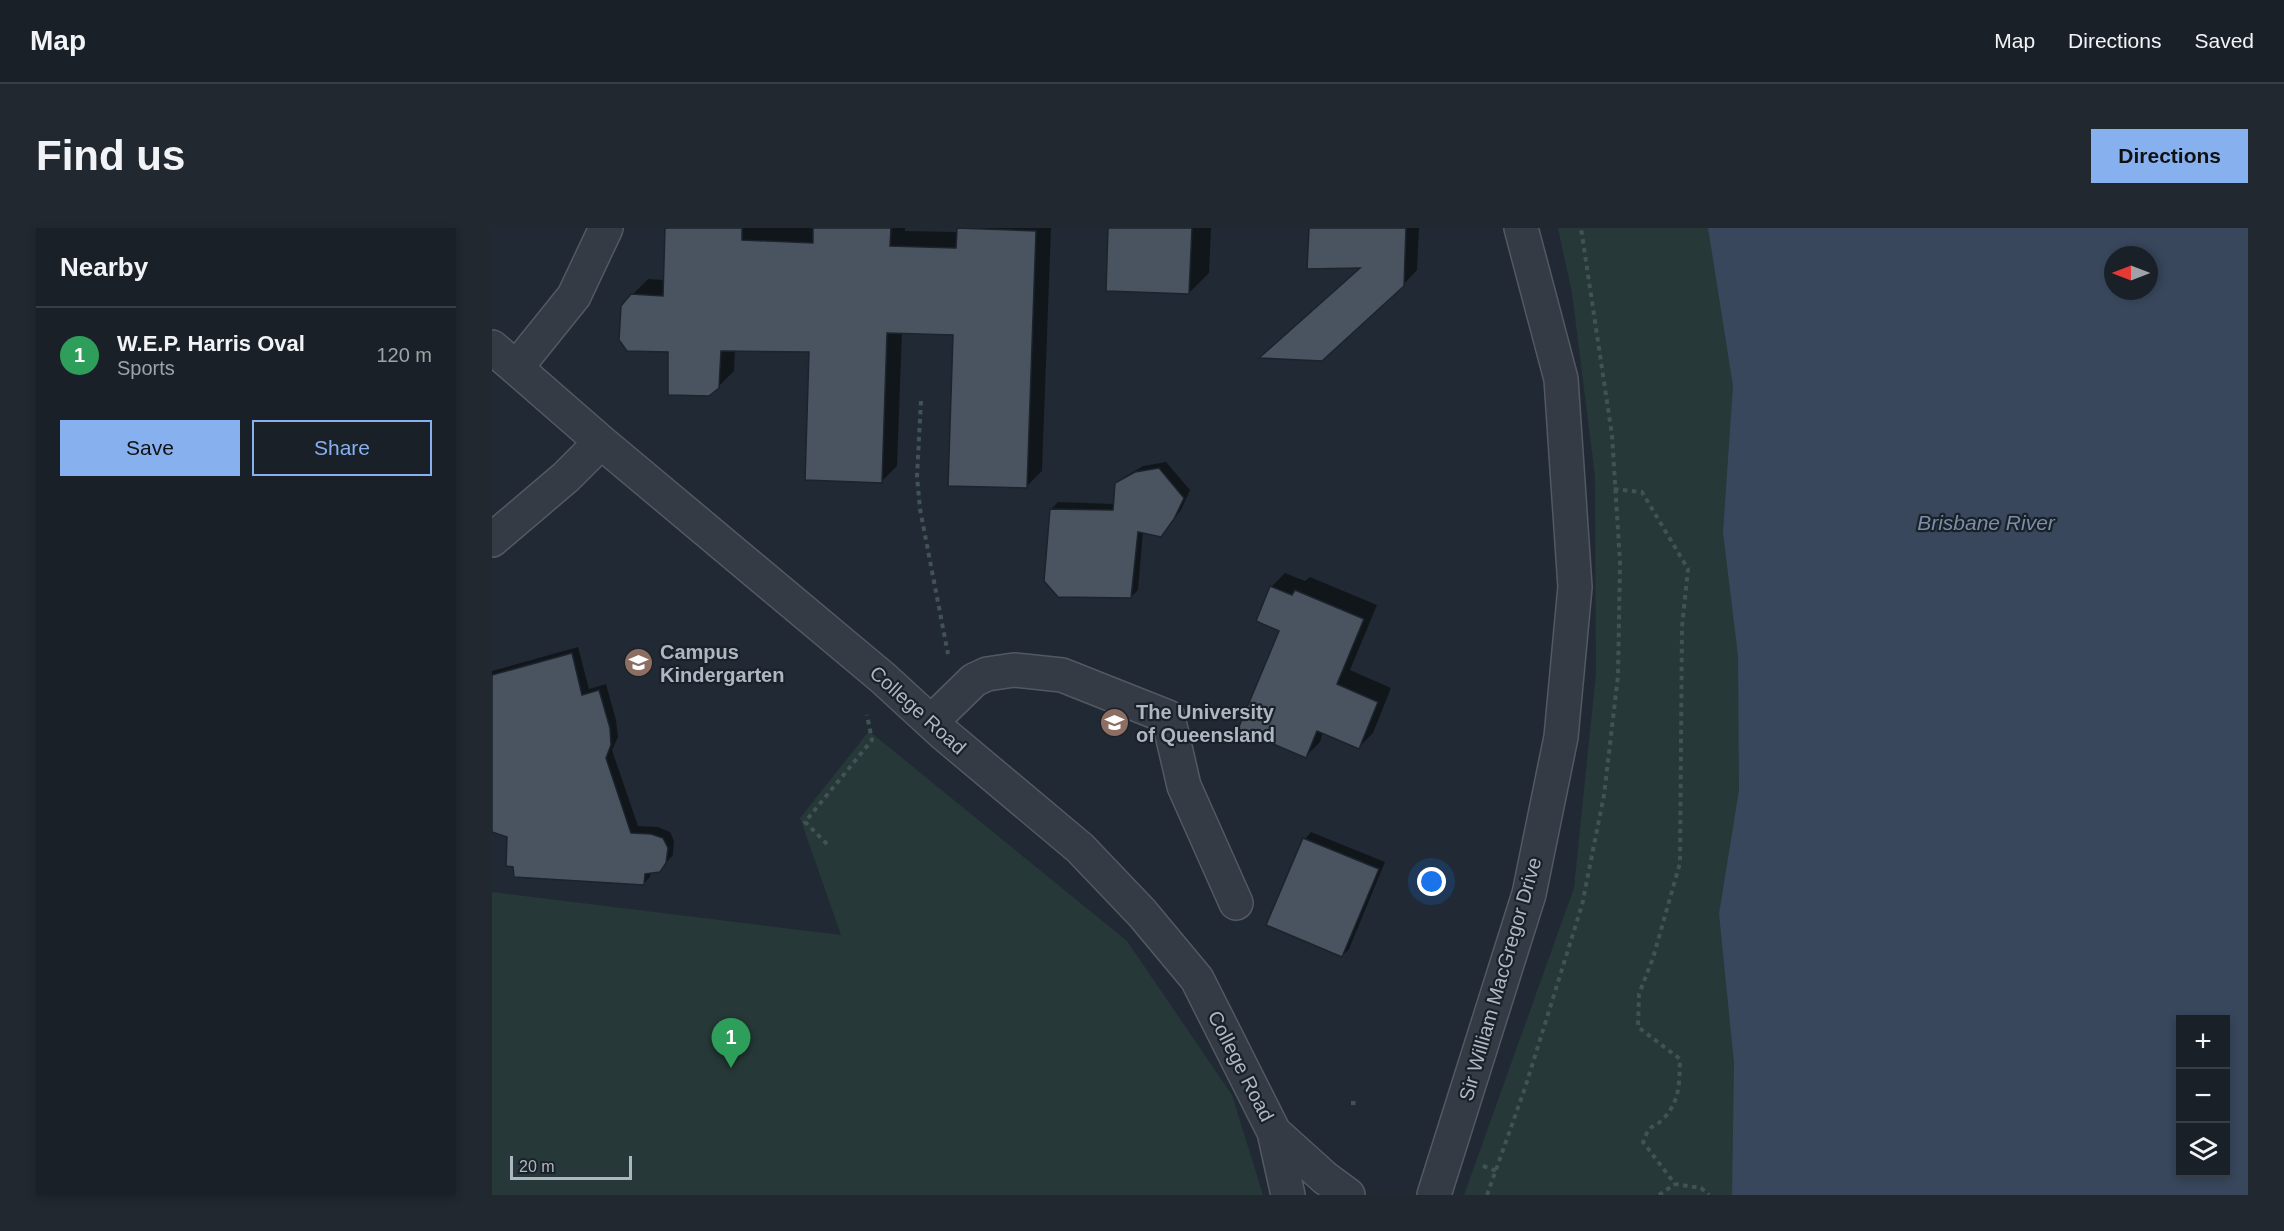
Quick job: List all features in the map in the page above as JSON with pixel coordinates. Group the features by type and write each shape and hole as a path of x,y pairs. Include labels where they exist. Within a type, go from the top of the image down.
{"street":[{"path":"516,369 574,296 606,228"},
{"name":"Sir William MacGregor Drive","path":"1434,1195 1529,894 1561,736 1575,587 1561,379 1521,228"},
{"name":"College Road","path":"492,347 1080,848 1142,913 1197,979 1274,1132 1288,1195"},
{"path":"492,540 566,477 601,442"},
{"path":"932,722 974,680 987,674 1014,670 1062,675 1168,717 1184,786 1236,903"},
{"name":"College Road","path":"1274,1132 1325,1178 1348,1195"}],"path":[{"path":"921,401 917,476 920,509 950,663"},
{"path":"1614,489 1642,492 1688,569 1682,627 1680,863 1653,958 1639,994 1638,1027 1680,1059 1678,1096 1663,1119 1648,1128 1643,1142 1675,1184"},
{"path":"827,844 805,822 872,740 866,710"},
{"path":"1351,1103 1358,1103"},
{"path":"1659,1195 1675,1184 1701,1188 1708,1195"}],"shaded area":[{"path":"1558,228 1749,228 1835,1195 1464,1195 1574,888 1596,673 1595,476 1572,293"},
{"path":"869,731 1127,941 1232,1095 1263,1195 492,1195 492,892 841,935 800,818"}],"water":[{"name":"Brisbane River","path":"1708,228 2248,228 2248,1195 1732,1195 1734,1063 1719,914 1739,790 1738,656 1723,532 1733,386"}],"building":[{"path":"665,228 742,228 742,240 813,243 813,228 891,228 890,246 956,248 957,228 1036,231 1027,488 948,486 953,335 887,333 882,483 805,480 809,352 721,351 719,388 709,396 668,395 668,352 627,351 619,340 621,306 631,294 663,296"},
{"path":"1108,228 1192,228 1189,294 1106,291"},
{"path":"1309,228 1406,228 1404,286 1322,361 1259,358 1360,268 1307,269"},
{"path":"1159,468 1184,498 1174,519 1161,537 1138,532 1131,598 1058,597 1044,581 1050,509 1113,510 1115,483 1135,472"},
{"path":"1270,586 1292,595 1295,590 1364,619 1337,684 1378,702 1359,749 1317,731 1306,758 1238,729 1279,631 1256,621"},
{"path":"572,653 582,695 599,690 610,728 611,745 606,758 631,833 651,834 663,838 668,848 666,863 660,872 645,874 644,885 514,877 513,867 506,866 507,837 492,832 492,675"},
{"path":"1303,838 1379,869 1342,957 1266,925"}],"place":[{"name":"Campus Kindergarten","path":"639,663"},
{"name":"The University of Queensland","path":"1115,723"},
{"name":"W.E.P. Harris Oval","path":"731,1068"}]}
